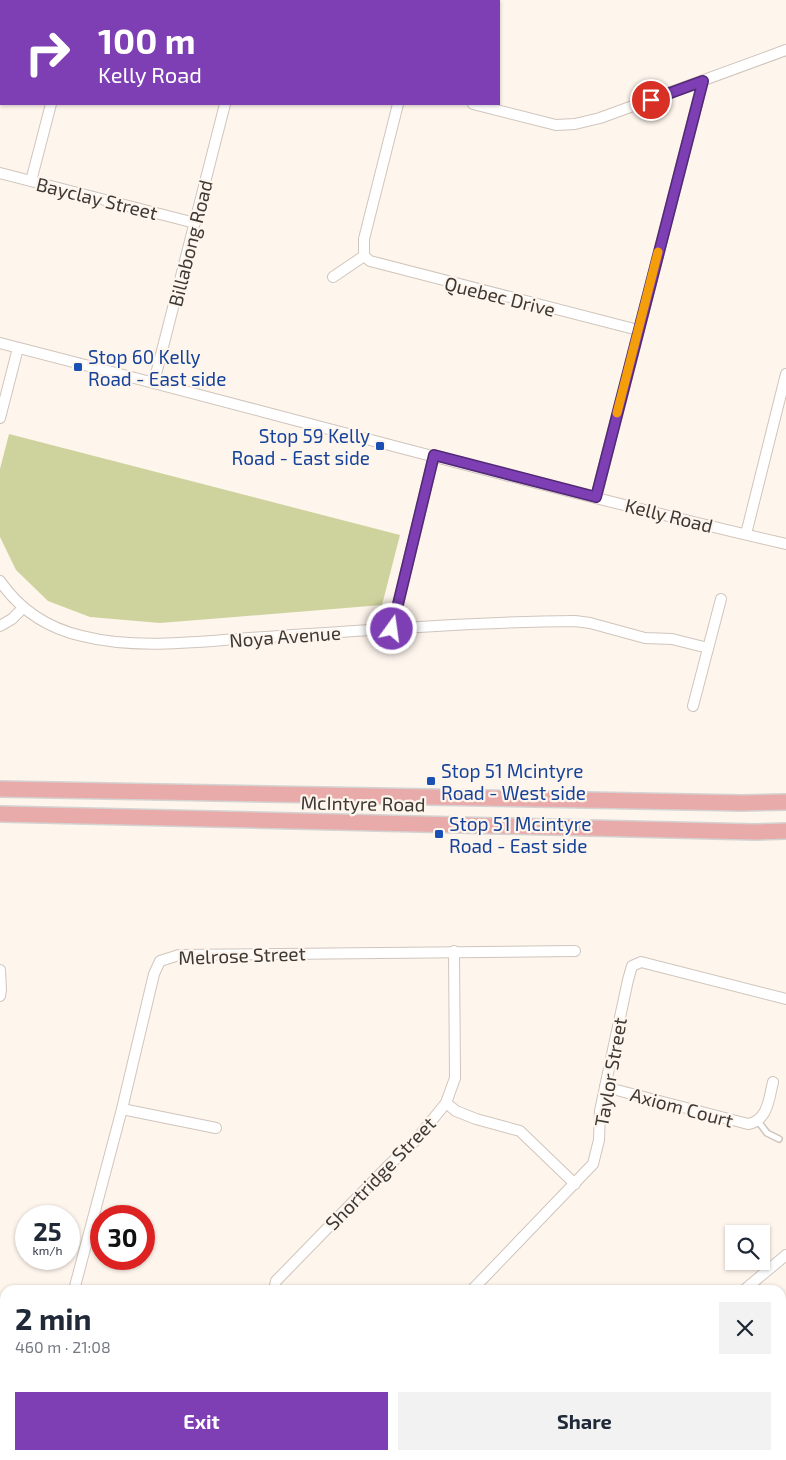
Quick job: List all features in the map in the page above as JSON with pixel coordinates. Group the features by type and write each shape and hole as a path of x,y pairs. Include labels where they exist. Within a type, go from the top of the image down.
{"main road":[{"name":"McIntyre Road","path":"0,789 742,803 786,802"},
{"path":"742,803 786,812"},
{"name":"McIntyre Road","path":"0,814 755,832 786,831"},
{"path":"755,832 786,837"}],"street":[{"path":"477,105 550,124 566,125 600,118 786,50"},
{"path":"596,497 703,81"},
{"path":"31,182 51,105"},
{"name":"Billabong Road","path":"154,382 225,105"},
{"path":"333,277 364,256 364,239 370,212 398,105"},
{"name":"Bayclay Street","path":"0,173 195,223"},
{"name":"Quebec Drive","path":"364,256 373,264 638,330"},
{"name":"Kelly Road","path":"0,343 596,497 786,544"},
{"path":"0,418 18,348"},
{"path":"746,534 784,390 786,374"},
{"path":"392,629 434,455"},
{"name":"Noya Avenue","path":"0,581 9,594 23,608 49,624 72,634 137,643 575,621 590,623 645,638 672,639 708,648"},
{"path":"693,706 720,599"},
{"path":"0,626 12,619 23,608"},
{"name":"Shortridge Street","path":"275,1285 276,1281 389,1165 414,1142 446,1103 454,1078 454,951"},
{"name":"Melrose Street","path":"75,1285 122,1109 154,974 160,961 179,955 575,951"},
{"name":"Taylor Street","path":"477,1285 593,1164 599,1140 600,1112 632,966 641,962 786,999"},
{"path":"0,970 2,990 0,996"},
{"name":"Axiom Court","path":"605,1087 748,1124 758,1121 765,1111 773,1082"},
{"path":"446,1103 456,1111 476,1119 520,1131 575,1184"},
{"path":"122,1109 216,1128"},
{"path":"750,1285 786,1255"}],"lane":[{"name":"Axiom Court","path":"758,1121 767,1133 779,1139"}],"green space":[{"path":"9,434 400,535 382,605 160,623 90,617 48,601 16,570 0,537 0,469"}],"slow traffic":[{"path":"617,413 658,252"}],"place":[{"name":"Stop 60 Kelly Road - East side","path":"78,367"},
{"name":"Stop 59 Kelly Road - East side","path":"380,446"},
{"name":"Stop 51 Mcintyre Road - West side","path":"431,781"},
{"name":"Stop 51 Mcintyre Road - East side","path":"439,834"}],"route":[{"path":"392,629 434,455 596,497 703,81 651,100"}]}
